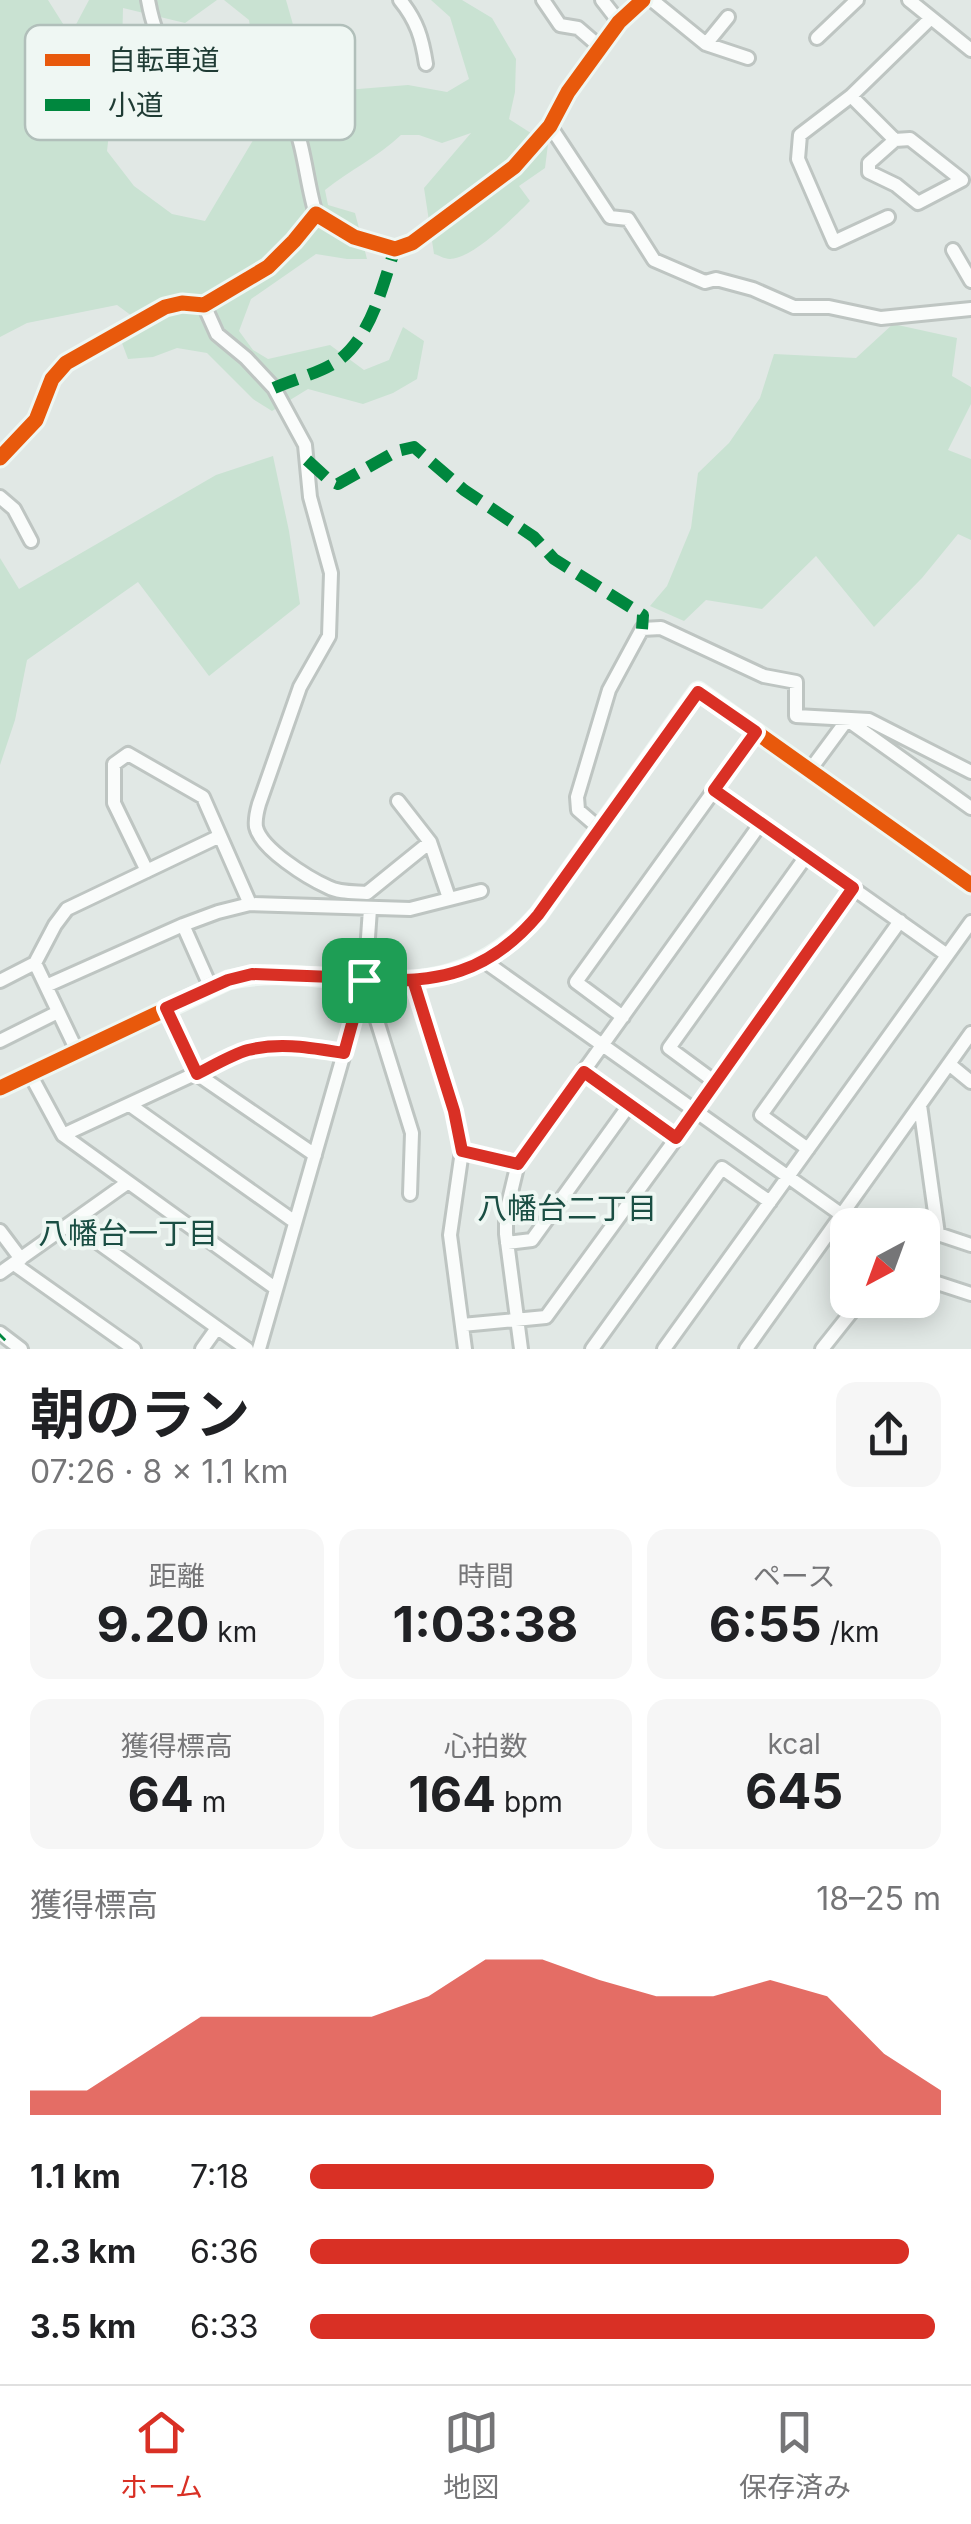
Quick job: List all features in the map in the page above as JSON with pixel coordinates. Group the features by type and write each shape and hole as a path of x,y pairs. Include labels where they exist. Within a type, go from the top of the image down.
{"street":[{"path":"148,0 154,25"},
{"path":"400,0 422,34 426,64"},
{"path":"543,0 560,26 578,28 600,47"},
{"path":"602,0 619,22"},
{"path":"298,140 316,214 354,237 395,249 412,243 514,167 550,126 568,92 619,22 643,0"},
{"path":"652,0 706,44 748,58"},
{"path":"817,38 856,0"},
{"path":"909,0 971,50"},
{"path":"706,44 728,18"},
{"path":"888,217 834,242 798,159 800,135 851,96 931,18"},
{"path":"851,96 895,140 910,139 962,180 918,203 896,185 869,172 869,163 895,140"},
{"path":"550,126 610,217 628,218 654,260 705,282 716,279 754,289 794,307 829,307 881,318 971,309"},
{"path":"0,458 36,420 52,380 66,363 165,307 182,303 204,305 268,266 316,214"},
{"path":"953,250 971,280"},
{"path":"204,305 217,334 274,388 306,445 310,496 331,573 329,636 300,687 258,804 258,832 282,858 331,889 367,892 430,842"},
{"path":"0,497 14,509 30,540"},
{"path":"600,829 578,810 577,797 609,690 642,628 661,628 764,676 796,682 796,716 870,720 971,772"},
{"path":"0,1088 228,980 252,974 427,980 484,961 524,931 698,692 971,885"},
{"path":"810,770 847,720"},
{"path":"847,720 971,808"},
{"path":"623,1017 576,982 756,732"},
{"path":"147,871 114,803 114,764 128,754 203,797 250,904"},
{"path":"714,790 948,955"},
{"path":"398,801 430,842 449,898"},
{"path":"521,1349 506,1213 518,1164 761,823"},
{"path":"0,981 35,963 67,909 220,836"},
{"path":"716,1082 669,1048 807,856"},
{"path":"462,1325 546,1317 853,888"},
{"path":"46,986 183,925 250,904 410,909 481,891"},
{"path":"258,1349 364,980 370,908"},
{"path":"808,1148 761,1115 900,921"},
{"path":"664,1349 971,922"},
{"path":"183,925 211,988"},
{"path":"484,961 832,1208"},
{"path":"35,963 76,1052"},
{"path":"364,980 412,1134 410,1194"},
{"path":"413,980 454,1111 462,1151 450,1235 465,1349"},
{"path":"166,1008 197,1074 314,1155"},
{"path":"0,1041 58,1012"},
{"path":"847,1208 971,1033"},
{"path":"63,1135 244,1051 294,1045 344,1053"},
{"path":"949,1064 971,1082"},
{"path":"584,1072 676,1138"},
{"path":"30,1074 63,1135 275,1288"},
{"path":"507,1243 532,1240 630,1104"},
{"path":"130,1105 295,1222"},
{"path":"920,1105 938,1234 971,1245"},
{"path":"462,1151 518,1164"},
{"path":"592,1349 722,1168 770,1202"},
{"path":"0,1274 127,1183"},
{"path":"71,1223 247,1349"},
{"path":"0,1231 18,1261 134,1349"},
{"path":"746,1349 830,1232"},
{"path":"940,1284 971,1294"},
{"path":"822,1349 847,1318"},
{"path":"202,1349 217,1328"},
{"path":"0,1333 22,1349"}],"green space":[{"path":"0,0 48,0 64,25 25,25 25,140 108,140 107,151 134,186 172,214 205,221 253,140 355,140 355,89 408,85 447,92 469,79 450,17 431,0 462,0 492,18 516,59 509,119 548,144 545,168 519,186 530,201 470,252 450,259 434,254 424,188 471,133 442,143 419,135 401,135 325,190 328,205 355,213 367,259 316,254 251,299 239,331 253,350 268,359 330,345 364,370 389,360 403,327 424,341 417,379 363,404 308,389 272,411 253,399 207,353 177,348 153,357 128,359 122,343 132,316 117,305 27,323 0,337"},
{"path":"89,0 217,0 185,23 123,8 123,25 76,25"},
{"path":"224,0 286,0 293,25 250,25 249,20"},
{"path":"893,324 957,338 952,376 971,387 971,404 948,450 971,459 971,540 958,534 874,627 816,556 762,609 706,600 684,621 650,606 667,586 691,528 698,473 729,443 760,398 774,354 856,358"},
{"path":"273,456 300,604 209,676 138,582 27,660 15,720 0,765 0,558 19,589 216,475"}],"marked path":[{"path":"274,388 324,369 350,350 368,324 395,249"},
{"path":"307,460 338,484 397,451 414,447 464,490 534,537 554,559 643,615 642,629"}],"cycle path":[{"path":"0,458 36,420 52,379 66,363 165,307 182,303 204,305 268,267 316,214 354,237 395,249 412,243 514,167 550,126 568,92 619,22 643,0"},
{"path":"0,1088 228,980 278,975 416,980 467,968 492,955 538,915 698,691 971,885"}],"district":[{"name":"八幡台二丁目","path":"567,1208"},
{"name":"八幡台一丁目","path":"128,1233"}],"route":[{"path":"364,980 344,1053 294,1045 272,1046 244,1051 197,1074 166,1008 228,980 252,974 413,980 454,1111 462,1151 518,1164 584,1072 676,1138 853,888 714,790 756,732 698,692 538,915 508,946 467,968 427,980 413,980 396,982 364,980"}]}
